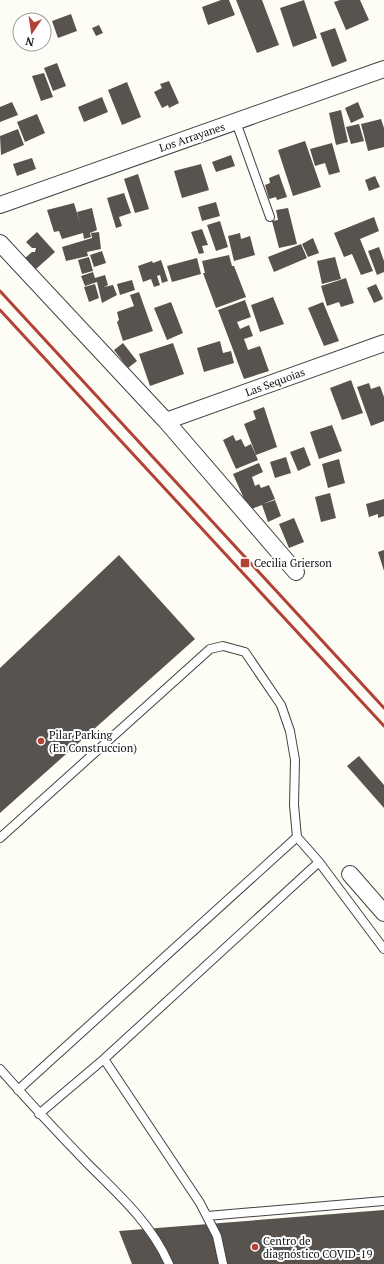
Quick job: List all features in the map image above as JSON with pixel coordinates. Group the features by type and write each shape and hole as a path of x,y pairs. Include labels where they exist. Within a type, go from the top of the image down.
{"street":[{"name":"Los Arrayanes","path":"0,205 384,69"},
{"path":"0,243 166,421 296,572"},
{"name":"Las Sequoias","path":"166,421 384,343"},
{"path":"350,874 384,913"}],"lane":[{"path":"236,122 270,217"},
{"path":"0,838 210,649 223,646 245,652 281,705 290,731 295,760 294,805 297,838 319,862 384,949"},
{"path":"18,1090 297,838"},
{"path":"39,1114 104,1059 319,862"},
{"path":"104,1059 207,1216 217,1236 223,1264"},
{"path":"0,1068 39,1114 144,1222 162,1248 169,1264"},
{"path":"207,1216 384,1201"}],"building":[{"path":"221,0 229,0 235,15 208,25 202,7"},
{"path":"236,0 262,0 279,45 257,53"},
{"path":"304,0 317,38 293,47 280,8"},
{"path":"340,0 360,0 369,20 346,30 334,2"},
{"path":"71,14 77,31 58,38 52,21"},
{"path":"99,25 103,33 96,36 92,28"},
{"path":"335,28 347,61 332,67 320,33"},
{"path":"57,63 66,86 53,91 44,68"},
{"path":"44,73 53,97 41,101 32,76"},
{"path":"169,81 179,103 169,108 168,105 162,108 154,92 162,88 160,84"},
{"path":"127,82 141,117 122,125 108,90"},
{"path":"102,97 108,112 84,122 78,107"},
{"path":"12,102 18,115 0,122 0,107"},
{"path":"358,102 364,117 351,123 345,108"},
{"path":"341,110 348,142 336,145 329,113"},
{"path":"37,114 45,133 25,142 17,122"},
{"path":"381,119 384,128 384,147 368,151 361,124"},
{"path":"359,124 364,141 351,144 346,127"},
{"path":"18,129 24,145 1,155 0,136"},
{"path":"305,141 321,187 293,196 278,150"},
{"path":"332,143 340,172 329,175 325,163 315,166 310,149"},
{"path":"231,155 235,166 216,172 212,162"},
{"path":"32,158 36,169 17,176 13,164"},
{"path":"201,164 209,190 182,198 174,171"},
{"path":"138,174 149,209 135,213 124,179"},
{"path":"279,174 287,197 277,200 276,197 269,199 265,185 270,183 269,178"},
{"path":"375,176 380,187 369,191 365,180"},
{"path":"124,193 131,213 119,217 122,226 116,228 107,198"},
{"path":"216,202 220,216 202,221 198,207"},
{"path":"74,203 80,223 77,212 92,208 97,230 90,233 91,237 84,239 83,233 62,239 59,231 54,232 47,210"},
{"path":"288,208 297,244 279,248 272,221 278,220 276,210"},
{"path":"374,217 379,231 360,239 373,271 361,275 352,254 344,257 334,233"},
{"path":"220,221 228,247 216,251 207,225"},
{"path":"202,229 208,245 202,246 204,253 199,254 191,232"},
{"path":"37,232 55,252 36,269 25,258 32,252 35,252 36,248 32,248 26,242"},
{"path":"99,232 101,249 87,252 88,256 66,261 62,247 92,238 91,233"},
{"path":"240,233 241,239 250,236 255,255 234,261 228,236"},
{"path":"313,238 319,253 308,257 302,244"},
{"path":"301,244 307,258 274,272 268,257"},
{"path":"379,247 384,261 384,272 377,275 368,251"},
{"path":"102,251 106,263 94,267 90,255"},
{"path":"229,255 232,266 234,266 246,297 216,308 203,273 205,273 202,261"},
{"path":"89,257 93,271 82,274 78,260"},
{"path":"335,257 341,279 322,284 317,261"},
{"path":"197,258 201,274 172,282 167,266"},
{"path":"161,260 168,281 162,283 160,275 157,276 160,285 154,287 151,279 143,282 138,266 152,261 153,263"},
{"path":"93,272 95,278 105,275 108,285 104,287 113,285 117,295 102,303 97,282 85,286 81,276"},
{"path":"346,278 354,303 341,307 339,302 327,306 321,286"},
{"path":"132,280 135,290 120,295 117,284"},
{"path":"95,284 99,298 89,302 84,287"},
{"path":"376,284 383,299 374,303 367,288"},
{"path":"139,292 153,331 123,341 117,322 119,320 117,312 134,306 130,295"},
{"path":"273,297 284,324 260,332 251,305"},
{"path":"245,300 251,317 237,322 240,329 249,325 253,336 244,339 248,350 260,346 269,371 244,379 218,310"},
{"path":"171,302 183,333 167,340 154,308"},
{"path":"323,302 339,341 324,346 308,308"},
{"path":"220,341 223,353 231,351 234,363 204,372 197,348"},
{"path":"123,343 137,361 128,368 114,350"},
{"path":"173,343 184,374 150,386 139,354"},
{"path":"351,380 363,413 342,420 330,388"},
{"path":"369,383 371,389 380,386 384,397 384,421 371,426 357,387"},
{"path":"264,407 277,447 256,455 244,424 256,419 253,411"},
{"path":"332,425 342,451 319,459 310,432"},
{"path":"233,435 236,441 241,439 245,447 251,444 258,460 236,469 223,440"},
{"path":"304,447 311,465 298,471 290,452"},
{"path":"286,457 291,473 275,478 270,462"},
{"path":"339,459 345,483 328,488 322,464"},
{"path":"259,463 263,472 252,477 255,486 259,484 261,488 269,485 275,499 263,504 275,500 281,516 268,522 262,505 249,510 233,474"},
{"path":"330,493 336,518 321,522 315,497"},
{"path":"384,499 384,516 378,518 378,514 369,517 366,504"},
{"path":"294,518 304,542 289,548 279,524"},
{"path":"384,550 384,571 378,552"},
{"name":"Pilar Parking (En Construccion)","path":"119,555 195,639 0,813 0,668"},
{"path":"359,756 384,785 384,808 347,766"},
{"name":"Centro de diagnóstico COVID-19","path":"384,1210 384,1264 132,1264 119,1231"}],"railway":[{"path":"0,291 384,708"},
{"path":"0,310 384,726"}],"place":[{"name":"Cecilia Grierson","path":"245,563"},
{"name":"Pilar Parking (En Construccion)","path":"41,741"},
{"name":"Centro de diagnóstico COVID-19","path":"255,1247"}]}
